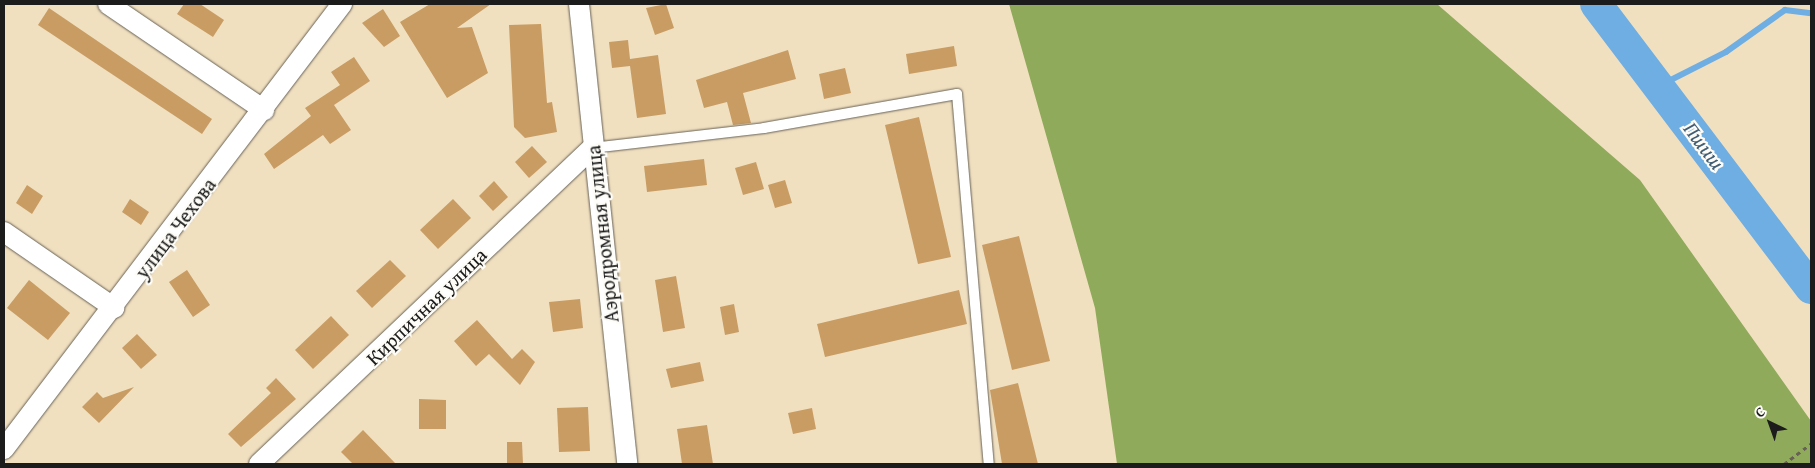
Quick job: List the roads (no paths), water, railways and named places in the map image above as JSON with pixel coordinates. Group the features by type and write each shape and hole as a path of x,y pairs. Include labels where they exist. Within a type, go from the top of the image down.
{"street":[{"path":"108,4 264,110"},
{"name":"улица Чехова","path":"4,450 114,308 342,4"},
{"name":"Аэродромная улица","path":"578,4 626,464"},
{"name":"Кирпичная улица","path":"259,464 592,148"},
{"path":"4,232 114,308"}],"lane":[{"path":"592,148 764,128 957,94 989,464"}],"waterway":[{"name":"Пшиш","path":"1596,4 1811,288"},
{"path":"1659,86 1726,52 1785,10 1811,13"}]}
